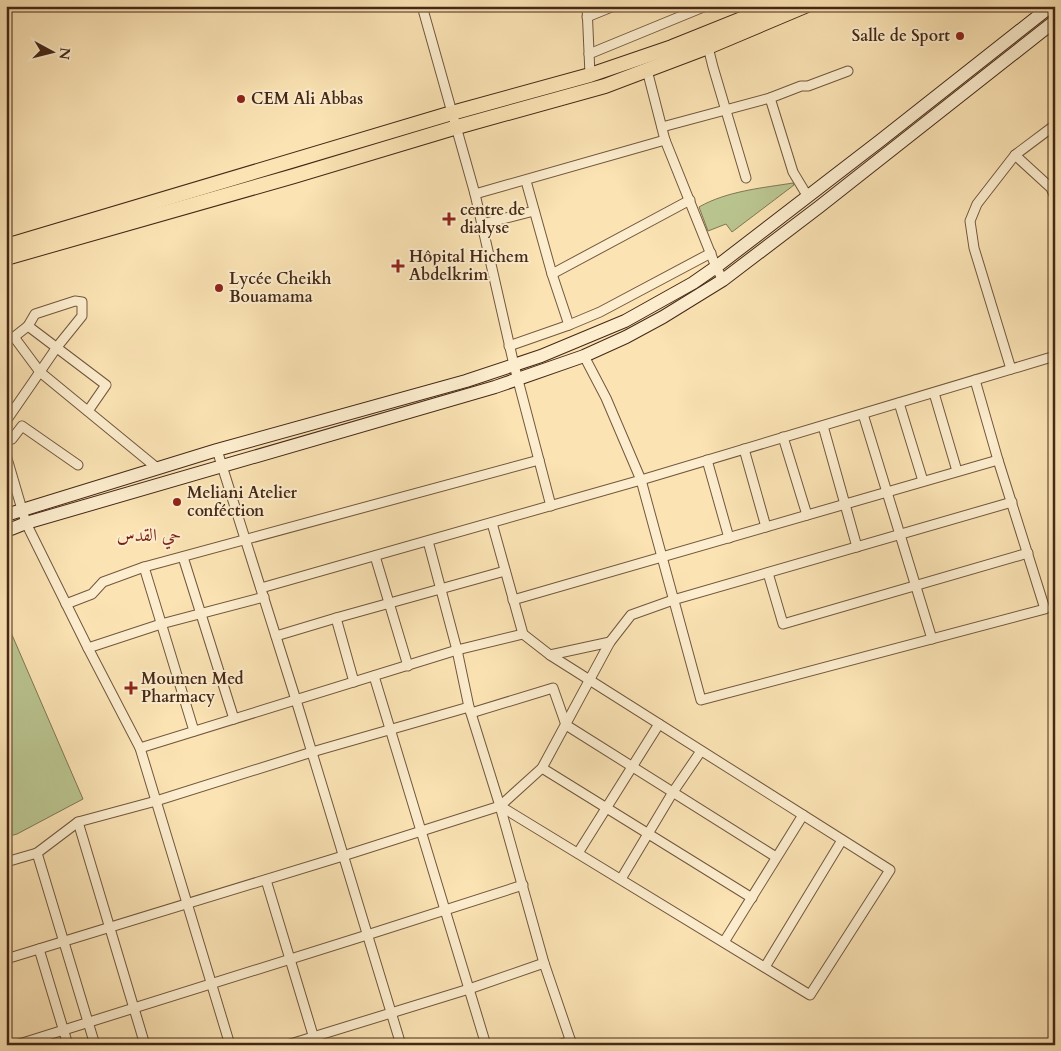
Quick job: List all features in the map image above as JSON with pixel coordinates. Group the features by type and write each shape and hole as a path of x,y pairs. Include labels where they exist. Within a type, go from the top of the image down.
{"main road":[{"path":"6,246 452,113 590,75 672,47 774,6"},
{"path":"6,258 294,176 456,127 605,86 708,47 805,6"},
{"path":"6,515 217,450 466,381 583,340 625,321 693,283 716,267 1051,6"},
{"path":"6,531 26,523 518,380 584,356 663,317 724,280 1055,22"}],"street":[{"path":"422,6 475,194 509,346 551,506"},
{"path":"587,6 590,75"},
{"path":"588,17 614,6"},
{"path":"589,54 706,6"},
{"path":"708,47 746,178"},
{"path":"647,70 665,140 716,267 724,280"},
{"path":"662,127 770,98 848,71"},
{"path":"770,98 793,172 808,197"},
{"path":"1012,369 974,248 970,221 977,204 1015,155 1055,125"},
{"path":"475,194 665,140"},
{"path":"1015,155 1051,188 1055,197"},
{"path":"526,181 552,274 569,325"},
{"path":"552,274 690,200"},
{"path":"482,224 534,211"},
{"path":"509,346 569,325 632,296 711,253"},
{"path":"6,421 40,372 57,347 82,316 82,302 75,301 35,314 28,326 10,338 40,372 156,468"},
{"path":"28,326 106,385 88,412"},
{"path":"584,356 606,398 641,480 700,700 1045,609 975,380"},
{"path":"88,648 375,556 641,480 1055,356"},
{"path":"934,392 958,471"},
{"path":"899,403 923,481"},
{"path":"863,414 932,639"},
{"path":"6,440 12,439 22,426 78,465"},
{"path":"823,426 857,547"},
{"path":"783,437 807,515"},
{"path":"744,449 766,527"},
{"path":"217,450 296,700 401,1045"},
{"path":"6,455 26,523 140,748 230,1045"},
{"path":"66,604 92,594 103,582 144,567 539,460"},
{"path":"707,460 729,538"},
{"path":"513,600 998,460"},
{"path":"6,960 500,806 542,768 610,642 631,615 673,600 1012,502"},
{"path":"492,523 523,634 550,655 890,870 810,995 500,806"},
{"path":"428,541 457,650 470,710 500,806 544,963 572,1043 558,1045"},
{"path":"768,573 783,624 1028,553"},
{"path":"375,556 408,666"},
{"path":"183,557 234,719"},
{"path":"144,567 194,731"},
{"path":"276,636 505,571"},
{"path":"336,618 354,682"},
{"path":"140,748 457,650 523,634"},
{"path":"550,655 610,642"},
{"path":"374,676 486,1045"},
{"path":"6,862 37,853 78,822 156,801 312,752 553,688 566,725 776,857"},
{"path":"578,853 659,724"},
{"path":"621,879 673,792 701,751"},
{"path":"542,768 752,898"},
{"path":"724,942 803,815"},
{"path":"78,822 145,1045"},
{"path":"765,966 842,840"},
{"path":"37,853 96,1045"},
{"path":"266,880 314,1041"},
{"path":"16,1045 523,885"},
{"path":"39,949 68,1045"},
{"path":"288,1045 314,1041 391,1012 544,963"}],"green space":[{"path":"793,183 794,185 732,232 726,224 708,231 699,207 721,197"},
{"path":"6,621 83,799 17,834 6,837"}],"place":[{"name":"Salle de Sport","path":"960,36"},
{"name":"CEM Ali Abbas","path":"241,99"},
{"name":"centre de dialyse","path":"449,219"},
{"name":"Hôpital Hichem Abdelkrim","path":"398,266"},
{"name":"Lycée Cheikh Bouamama","path":"219,288"},
{"name":"Meliani Atelier conféction","path":"177,502"},
{"name":"Moumen Med Pharmacy","path":"131,688"}],"district":[{"name":"حي القدس","path":"149,535"}]}
